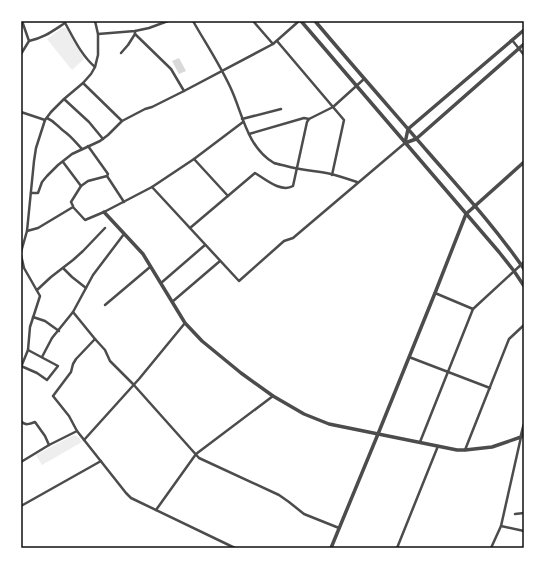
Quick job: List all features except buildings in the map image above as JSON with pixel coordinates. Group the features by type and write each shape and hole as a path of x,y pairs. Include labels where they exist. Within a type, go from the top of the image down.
{"street":[{"path":"21,54 29,40 22,21"},
{"path":"28,350 58,366 48,380 21,366 28,350 30,328 40,296 24,268 21,253 27,231 36,148 50,112 83,83 95,67 98,55 98,34 95,21"},
{"path":"98,34 135,33 168,21"},
{"path":"193,21 232,91 248,134 266,157 276,164 296,169 332,174 358,182"},
{"path":"253,21 273,44"},
{"path":"30,193 38,193 42,182 47,176 72,154 103,139 122,122 273,44 300,21 357,85 514,271 524,286"},
{"path":"315,21 416,139 475,205 523,263 524,269"},
{"path":"29,40 41,38 65,22 84,56 95,67"},
{"path":"405,142 408,129 524,30"},
{"path":"121,53 135,33"},
{"path":"135,33 171,69 184,91"},
{"path":"512,40 524,55"},
{"path":"277,41 344,120 332,174"},
{"path":"152,187 239,281 284,241 293,238 405,142 416,139 524,44"},
{"path":"248,134 304,118 309,119 333,107 364,79"},
{"path":"83,83 122,122"},
{"path":"64,99 89,122 103,139"},
{"path":"107,176 88,181 81,186 71,202 85,220 104,212 152,187 194,159 242,120 281,109"},
{"path":"21,112 53,121 69,134 82,149"},
{"path":"190,228 255,173 276,186 289,188 293,186 307,122 309,119"},
{"path":"88,146 108,174 107,176 124,202"},
{"path":"194,159 228,196"},
{"path":"63,162 81,186"},
{"path":"332,548 466,214 524,162"},
{"path":"27,231 38,228 73,206"},
{"path":"104,212 143,254 185,323 202,341 241,373 273,396 304,414 329,424 457,450 492,447 523,437"},
{"path":"37,290 83,251 105,228"},
{"path":"42,357 52,338 73,312 93,275 124,234"},
{"path":"161,284 205,245"},
{"path":"172,302 220,261"},
{"path":"420,442 473,309 523,263"},
{"path":"105,305 150,266"},
{"path":"63,268 86,288"},
{"path":"435,293 473,309"},
{"path":"73,312 94,339 105,350 110,361 133,384 199,458 278,495 304,514 340,528"},
{"path":"34,317 44,321 58,331"},
{"path":"84,440 139,379 185,323"},
{"path":"465,450 509,339 524,326"},
{"path":"94,339 76,359 71,372 53,396 69,416 77,431 131,498 235,548"},
{"path":"409,357 490,388"},
{"path":"156,510 196,454 273,396"},
{"path":"21,421 27,424 35,422 45,436 49,445"},
{"path":"491,548 501,526 523,437 524,425"},
{"path":"21,462 49,445 77,431"},
{"path":"396,548 438,446"},
{"path":"21,506 101,462"},
{"path":"515,514 524,513"},
{"path":"501,526 524,531"}],"shaded area":[{"path":"62,28 66,28 84,59 72,70 47,39"},
{"path":"179,58 186,71 179,74 172,61"},
{"path":"74,435 82,442 42,465 36,455"}]}
